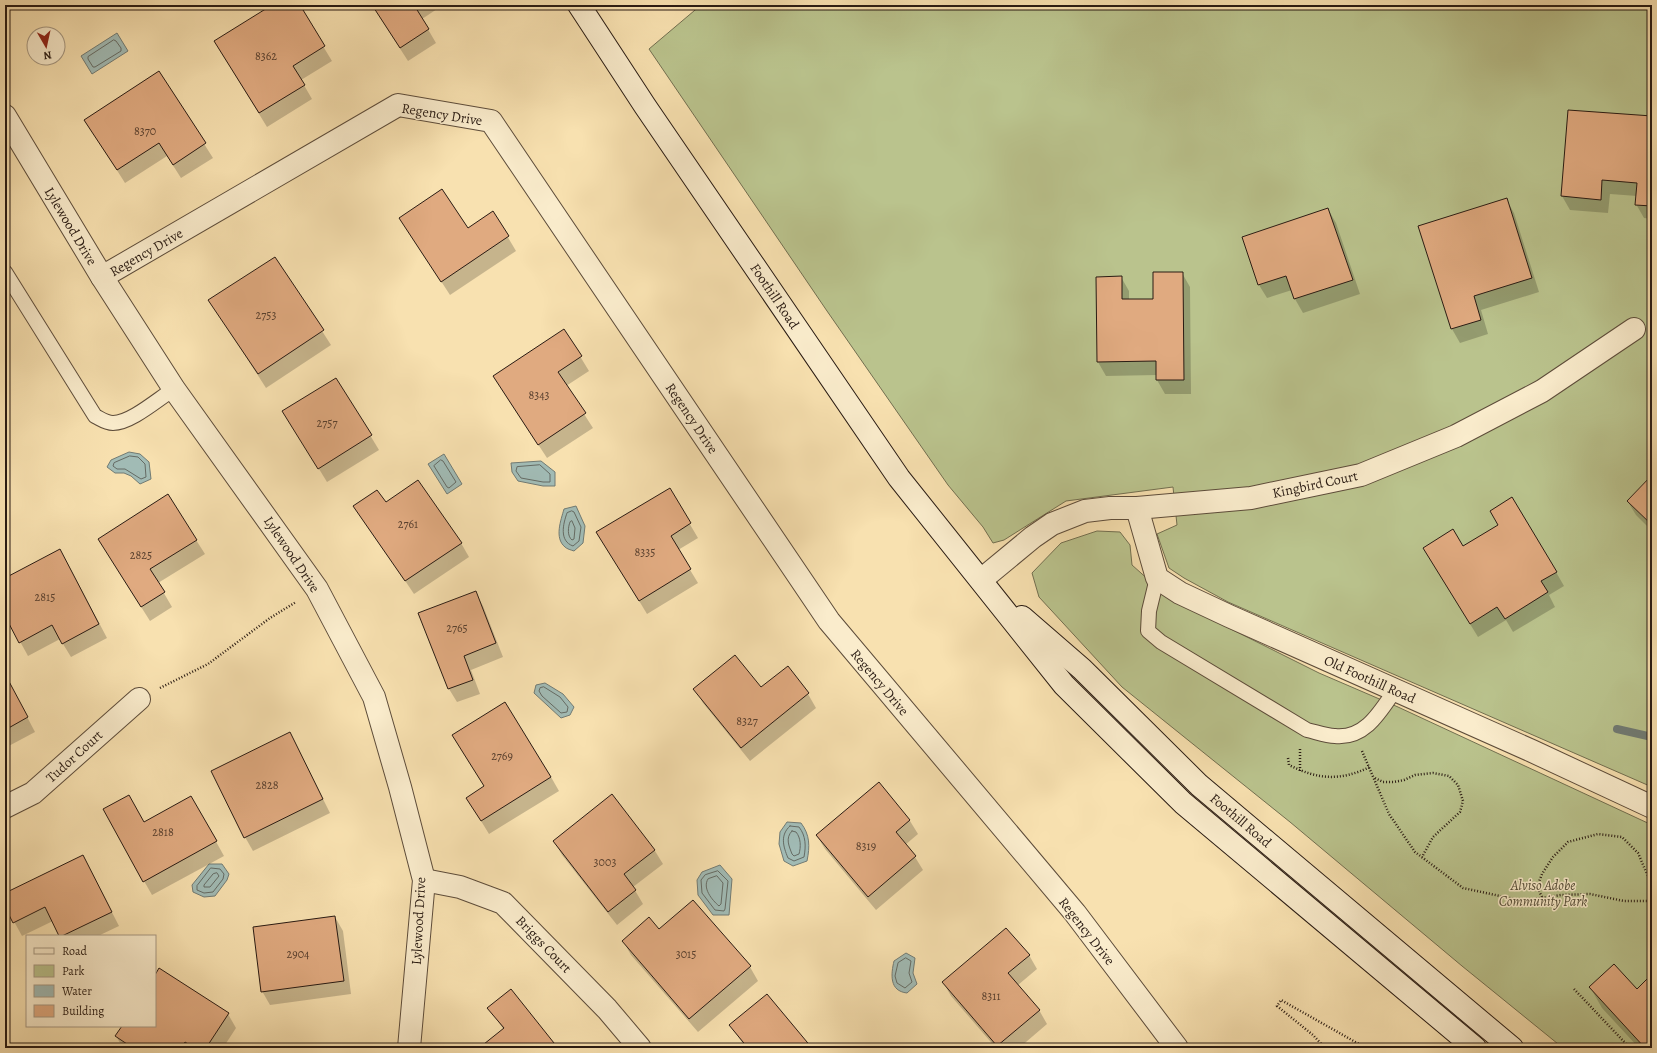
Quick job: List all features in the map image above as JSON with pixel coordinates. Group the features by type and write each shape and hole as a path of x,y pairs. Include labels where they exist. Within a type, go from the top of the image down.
{"street":[{"name":"Foothill Road","path":"579,5 645,106 899,478 1064,684 1183,803 1475,1048"},
{"name":"Regency Drive","path":"102,278 398,105 491,121 828,621 1074,913 1177,1048"},
{"name":"Lylewood Drive","path":"7,123 102,278 174,389 317,589 374,697 400,787 424,880 409,1048"},
{"name":"Kingbird Court","path":"981,580 1033,537 1052,524 1085,511 1251,498 1361,475 1456,436 1542,391 1634,329"},
{"path":"1137,508 1157,578"},
{"name":"Old Foothill Road","path":"1157,578 1180,593 1229,616 1532,751 1652,807"},
{"name":"Foothill Road","path":"981,580 1082,669 1199,785 1512,1048"},
{"name":"Tudor Court","path":"5,808 33,793 139,699"},
{"name":"Briggs Court","path":"424,880 460,887 503,903 607,1009 640,1048"}],"lane":[{"path":"5,272 95,416 103,421 111,423 120,422 128,419 174,389"},
{"path":"1157,578 1149,611 1148,631 1161,642 1308,730 1335,736 1355,735 1374,720 1395,690"}],"path":[{"path":"139,699 208,664 270,618 317,589"},
{"path":"1355,735 1389,814 1415,852 1462,888 1523,900 1561,895 1590,894 1624,901 1652,901"},
{"path":"1300,743 1300,771"},
{"path":"1288,758 1289,765 1300,771 1322,777 1356,773 1370,767"},
{"path":"1374,777 1383,782 1394,782 1404,780 1415,775 1433,772 1449,776 1458,785 1463,801 1460,812 1433,837 1422,857"},
{"path":"1542,898 1537,887 1542,874 1553,857 1568,842 1598,834 1622,837 1638,853 1647,874 1652,881"},
{"path":"1574,989 1630,1048"},
{"path":"1325,1048 1313,1034 1277,1006 1280,1000 1366,1048"}],"green space":[{"path":"701,5 1652,5 1652,787 1228,602 1184,578 1169,568 1157,534 1177,525 1173,487 1066,501 1004,540 993,543 983,527 948,485 827,311 649,49"},
{"name":"Alviso Adobe Community Park","path":"1097,531 1120,532 1130,545 1132,565 1169,598 1319,673 1398,707 1652,825 1652,1048 1563,1048 1462,966 1290,822 1122,687 1039,597 1032,573 1061,543"}],"water":[{"path":"117,33 128,51 92,74 81,56"},
{"path":"129,452 140,454 149,462 151,479 140,484 131,476 124,473 115,473 107,467 111,460"},
{"path":"444,454 462,484 447,494 428,464"},
{"path":"541,461 555,472 555,486 543,486 518,481 512,472 511,463"},
{"path":"576,506 585,526 583,543 574,551 566,548 562,543 559,529 564,509"},
{"path":"545,683 563,694 574,707 570,715 561,718 534,693 536,685"},
{"path":"787,822 801,823 808,836 809,850 807,861 793,866 784,861 779,844 780,832"},
{"path":"209,864 222,864 229,874 227,880 215,896 204,897 193,892 192,885"},
{"path":"720,865 732,879 729,915 713,915 698,895 697,880 702,872"},
{"path":"906,953 915,958 913,973 917,984 907,993 901,992 897,989 894,985 892,976 894,961"}],"building":[{"path":"272,5 300,5 325,46 293,66 305,85 259,113 214,41"},
{"path":"372,5 414,5 429,29 400,48"},
{"path":"159,71 206,143 173,165 159,143 117,170 84,120"},
{"path":"1568,110 1652,116 1652,206 1635,205 1637,183 1602,180 1601,200 1561,196"},
{"path":"442,189 468,228 493,211 509,236 441,282 399,218"},
{"path":"1507,198 1532,278 1474,296 1481,320 1451,329 1418,226"},
{"path":"1328,208 1353,280 1294,299 1286,276 1258,285 1242,237"},
{"path":"275,257 324,330 258,374 208,300"},
{"path":"1153,272 1183,272 1184,380 1156,380 1156,361 1097,362 1096,277 1122,276 1122,299 1153,299"},
{"path":"564,329 582,356 558,372 586,413 538,445 493,376"},
{"path":"336,378 372,435 318,469 282,411"},
{"path":"1652,475 1652,525 1627,501"},
{"path":"418,480 462,543 405,581 353,506 377,490 386,502"},
{"path":"670,488 691,523 671,536 691,569 639,601 596,532"},
{"path":"168,494 197,540 150,569 165,592 141,607 98,539"},
{"path":"1512,497 1557,572 1541,581 1548,592 1505,619 1497,607 1470,624 1423,548 1453,529 1463,546 1498,525 1490,511"},
{"path":"60,549 99,624 62,644 52,625 19,643 5,616 5,578"},
{"path":"476,591 496,643 464,656 473,680 448,689 418,613"},
{"path":"735,655 761,687 788,666 809,693 741,748 693,689"},
{"path":"5,674 28,717 5,730"},
{"path":"505,702 551,777 481,821 466,798 484,786 452,735"},
{"path":"290,732 323,799 244,838 211,771"},
{"path":"879,782 910,820 896,832 916,856 868,897 816,835"},
{"path":"612,794 655,850 624,874 636,890 608,912 553,841"},
{"path":"129,795 144,822 191,796 217,841 143,882 103,809"},
{"path":"83,855 112,912 64,935 59,935 45,907 13,923 5,907 5,893"},
{"path":"693,900 751,966 689,1019 622,941 649,917 659,929"},
{"path":"335,916 344,981 261,992 253,927"},
{"path":"1006,928 1030,955 1008,973 1040,1010 997,1046 942,982"},
{"path":"1614,964 1637,989 1652,974 1652,1048 1645,1048 1589,987"},
{"path":"159,968 229,1013 206,1048 194,1048 185,1042 181,1048 133,1048 115,1036 121,1027 156,1027 156,973"},
{"path":"511,989 558,1048 479,1048 504,1028 487,1008"},
{"path":"767,994 812,1048 748,1048 729,1025"},
{"path":"5,1038 10,1048 5,1048"}],"waterway":[{"path":"1617,729 1652,737"}]}
